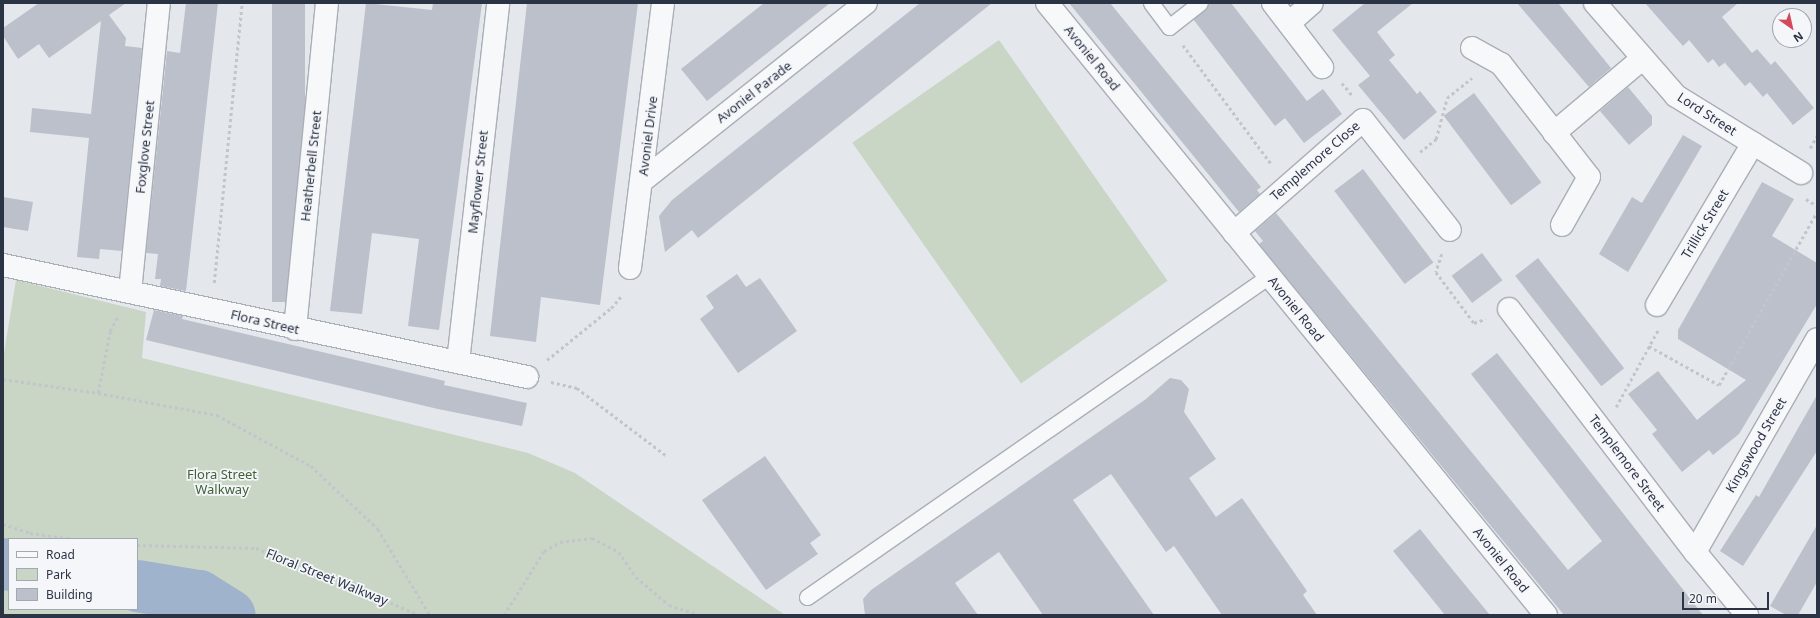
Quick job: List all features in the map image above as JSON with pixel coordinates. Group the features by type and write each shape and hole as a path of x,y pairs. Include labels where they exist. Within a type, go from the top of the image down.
{"street":[{"name":"Foxglove Street","path":"130,292 159,3"},
{"name":"Heatherbell Street","path":"295,329 327,3"},
{"name":"Mayflower Street","path":"458,362 498,3"},
{"name":"Avoniel Drive","path":"630,268 663,3"},
{"name":"Avoniel Parade","path":"642,180 866,3"},
{"name":"Avoniel Road","path":"1047,3 1546,615"},
{"path":"1273,3 1322,67"},
{"path":"1288,23 1312,3"},
{"name":"Lord Street","path":"1595,3 1676,96 1801,173"},
{"path":"1472,48 1502,64 1589,177 1562,225"},
{"path":"1554,133 1643,58"},
{"name":"Templemore Close","path":"1234,233 1363,120 1450,230"},
{"name":"Trillick Street","path":"1657,305 1753,143"},
{"name":"Flora Street","path":"3,265 295,329 527,377"},
{"name":"Templemore Street","path":"1509,309 1695,552 1747,615"},
{"name":"Kingswood Street","path":"1695,552 1817,339"}],"lane":[{"path":"1151,3 1169,27 1200,3"},
{"path":"807,597 1270,276"}],"path":[{"path":"212,310 242,3"},
{"path":"1169,27 1288,186"},
{"path":"1401,168 1436,139 1447,98 1495,60"},
{"path":"1322,67 1336,74 1359,104 1363,120"},
{"path":"1649,346 1719,385 1817,212"},
{"path":"1450,230 1436,272 1474,323 1509,309"},
{"path":"527,377 611,308 624,292 630,268"},
{"path":"98,393 110,331 130,292"},
{"path":"1602,431 1661,324 1657,305"},
{"path":"527,377 577,388 667,456"},
{"path":"3,379 98,393 217,416 311,466 378,529 430,615"},
{"path":"3,524 30,533 66,538"},
{"path":"504,615 544,551 560,542 592,538 619,552 636,577 669,604 700,615"},
{"name":"Floral Street Walkway","path":"138,545 256,548 330,576 419,615"}],"green space":[{"path":"999,40 1168,281 1021,384 852,143"},
{"name":"Flora Street Walkway","path":"16,280 146,312 142,358 528,453 575,473 785,615 3,615 3,359"}],"building":[{"path":"39,3 126,3 109,15 126,38 125,46 142,48 122,251 100,249 99,259 77,257 89,138 30,132 32,108 91,114 101,21 49,58 39,44 18,59 3,36 3,28"},
{"path":"186,3 218,3 186,291 160,286 161,279 155,279 158,254 146,253 167,51 180,53"},
{"path":"272,3 305,3 305,302 272,302"},
{"path":"366,3 432,10 433,3 482,3 439,330 408,326 419,239 372,233 362,314 330,311"},
{"path":"527,3 638,3 600,305 541,297 536,342 490,336"},
{"path":"764,3 830,3 707,101 681,69"},
{"path":"920,3 992,3 698,238 692,230 665,252 659,216 672,200"},
{"path":"1069,3 1110,3 1261,187 1257,190 1260,194 1239,212"},
{"path":"1211,3 1231,3 1307,101 1323,89 1342,114 1304,143 1285,118 1275,126 1193,19"},
{"path":"1365,3 1413,3 1377,32 1395,55 1389,60 1417,94 1420,91 1437,112 1404,140 1358,85 1370,76 1332,30"},
{"path":"1517,3 1558,3 1611,68 1589,87"},
{"path":"1645,3 1738,3 1722,17 1752,53 1757,49 1771,65 1775,61 1814,108 1793,125 1767,93 1763,97 1750,82 1745,86 1725,63 1727,61 1719,67 1713,59 1708,63 1689,40 1683,46"},
{"path":"1628,87 1652,116 1652,125 1629,145 1600,111"},
{"path":"1474,93 1541,182 1511,205 1444,116"},
{"path":"1683,135 1702,146 1628,272 1599,254 1632,197 1642,203"},
{"path":"1363,169 1433,262 1405,284 1334,191"},
{"path":"1762,182 1794,199 1772,236 1817,263 1817,304 1739,434 1713,455 1709,450 1682,472 1652,434 1657,430 1628,394 1658,371 1697,420 1746,380 1678,339 1678,330"},
{"path":"3,197 33,202 28,231 3,227"},
{"path":"1276,213 1568,570 1602,541 1471,374 1497,353 1703,615 1564,615 1259,244 1263,241 1255,231"},
{"path":"1482,253 1502,280 1472,303 1452,276"},
{"path":"1538,258 1624,368 1601,386 1515,276"},
{"path":"737,274 746,287 760,278 797,331 738,373 700,319 714,308 706,296"},
{"path":"154,310 183,316 182,319 445,381 444,385 527,403 522,426 438,409 146,340"},
{"path":"1170,378 1181,380 1189,389 1184,412 1216,459 1189,478 1216,517 1242,498 1307,591 1303,595 1317,615 1222,615 1174,546 1166,552 1111,474 1073,500 1154,615 1043,615 999,552 955,583 978,615 865,615 863,599 871,590 1146,399"},
{"path":"1817,395 1817,451 1743,566 1720,551 1756,495 1759,497"},
{"path":"765,456 821,535 810,543 818,554 766,590 702,500"},
{"path":"1817,525 1817,582 1798,615 1786,615 1770,606"},
{"path":"1420,529 1490,615 1445,615 1393,551"}],"waterway":[{"path":"3,564 8,565"},
{"path":"138,586 199,596 230,615"}]}
